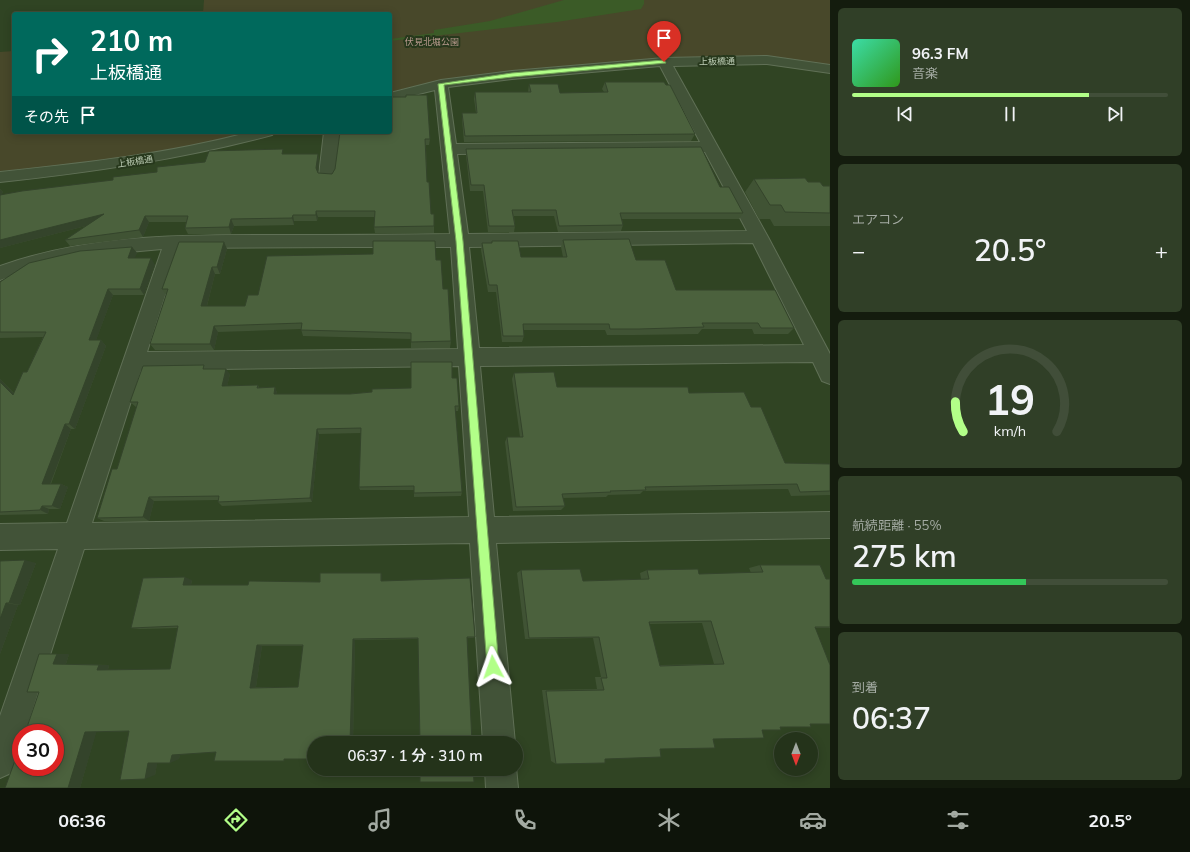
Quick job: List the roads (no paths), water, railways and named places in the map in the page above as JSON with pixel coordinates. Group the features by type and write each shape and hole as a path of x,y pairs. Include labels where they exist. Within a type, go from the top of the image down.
{"street":[{"name":"上板橋通","path":"392,96 441,84 512,75 664,62 767,60 830,69"},
{"path":"664,62 759,237 830,375"},
{"path":"441,84 460,241 497,736"},
{"name":"上板橋通","path":"0,177 140,161 225,144 260,134"},
{"path":"328,175 332,134"},
{"path":"449,149 710,147"},
{"path":"0,274 21,265 68,252 110,245 173,242 460,241 759,237"},
{"path":"0,762 173,242"},
{"path":"133,362 818,353"},
{"path":"0,537 830,525"},
{"path":"501,776 502,788"}],"park label":[{"name":"伏見北堀公園","path":"432,41"}]}
